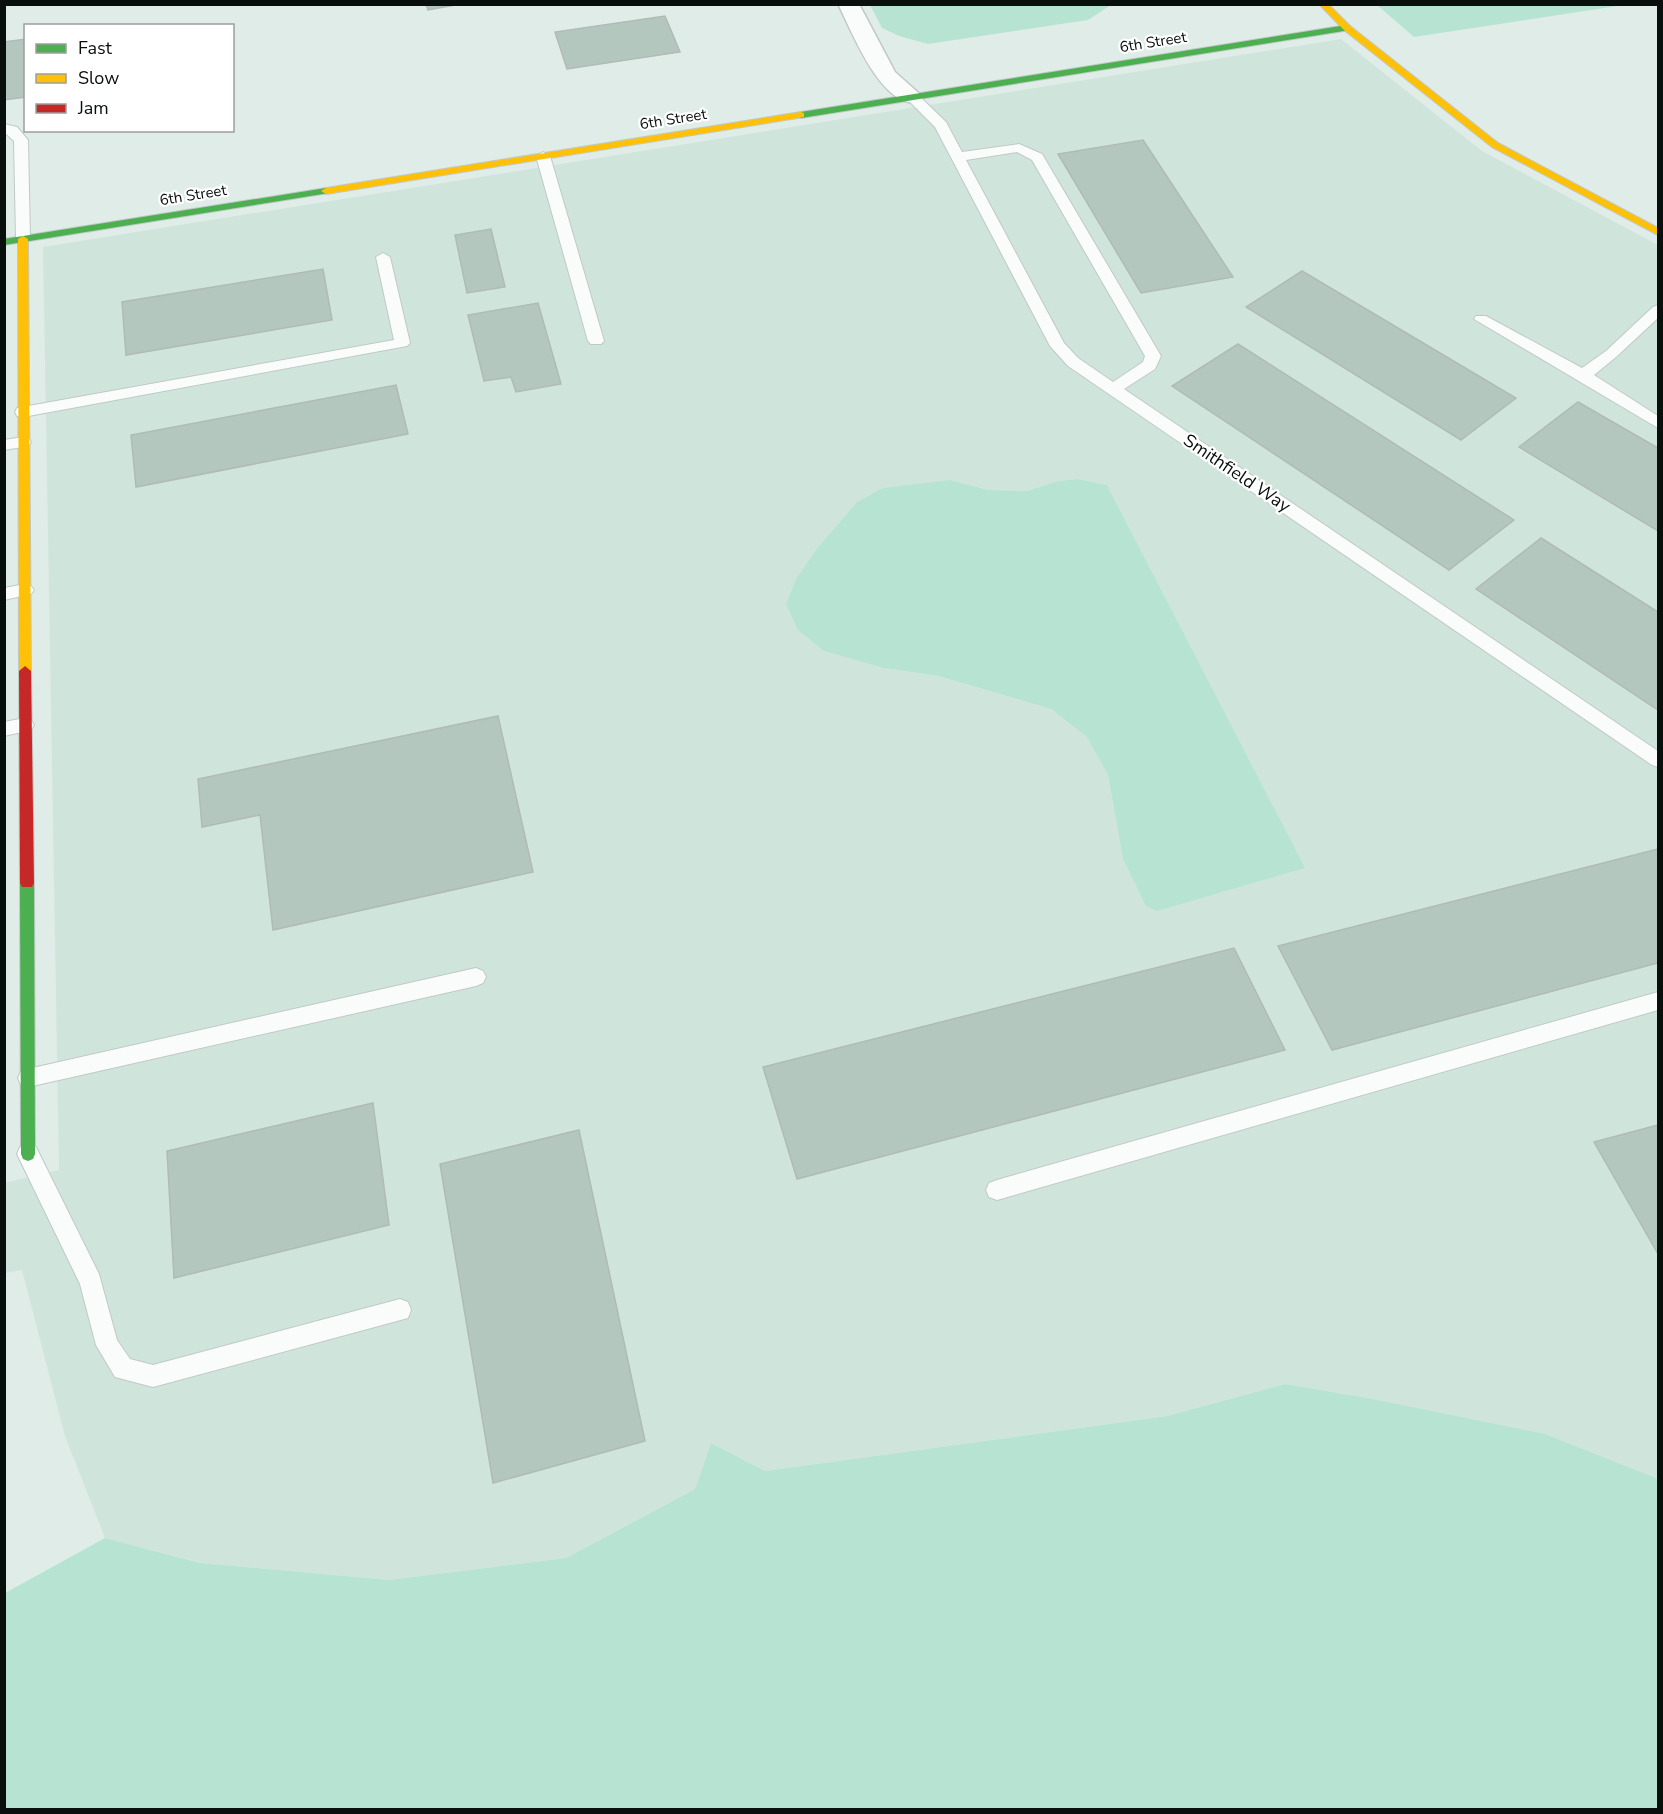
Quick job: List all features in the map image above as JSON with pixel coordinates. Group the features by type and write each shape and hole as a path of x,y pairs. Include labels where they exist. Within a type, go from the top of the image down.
{"street":[{"path":"848,4 886,76 912,97"},
{"path":"1323,4 1347,28 1495,145 1659,232"},
{"name":"6th Street","path":"4,242 1347,28"},
{"path":"22,239 28,1154"}],"lane":[{"name":"Smithfield Way","path":"912,97 941,125 1058,346 1073,362 1659,760"},
{"path":"4,128 12,130 21,140 22,239"},
{"path":"958,157 1019,148 1037,157 1153,356 1150,365 1114,389"},
{"path":"543,156 596,341"},
{"path":"23,412 402,343 383,257"},
{"path":"1583,375 1611,354 1659,310"},
{"path":"1481,319 1583,375 1659,423"},
{"path":"4,445 23,442"},
{"path":"4,594 25,590"},
{"path":"4,729 25,725"},
{"path":"28,1078 476,977"},
{"path":"997,1190 1659,1001"},
{"path":"28,1154 91,1282 107,1345 123,1369 153,1376 400,1310"}],"shaded area":[{"path":"1341,39 1482,151 1658,245 1658,1479 1454,1416 1285,1384 1167,1416 765,1471 711,1443 695,1489 566,1558 389,1580 200,1563 105,1538 65,1436 22,1270 5,1273 4,1183 59,1170 43,247","holes":["1078,479 1107,485 1304,868 1158,910 1147,906 1123,859 1108,775 1088,737 1051,709 938,676 884,668 951,480 988,490 1027,491 1058,481"]}],"green space":[{"path":"870,5 1111,5 1088,20 928,44 899,36 882,28"},
{"path":"1377,5 1624,5 1414,37"},
{"path":"1078,479 1107,485 1305,868 1157,911 1146,906 1123,859 1108,775 1087,737 1051,709 938,676 884,668 824,651 798,630 786,604 796,579 816,550 857,502 883,488 951,480 988,490 1027,491 1058,481"},
{"path":"1285,1384 1368,1398 1545,1434 1658,1479 1658,1809 5,1809 5,1593 105,1538 200,1563 389,1580 566,1558 695,1489 711,1443 765,1471 1167,1416"}],"building":[{"path":"426,4 461,4 428,10"},
{"path":"665,16 680,52 567,69 555,32"},
{"path":"24,39 24,97 4,100 4,42"},
{"path":"1143,140 1233,277 1141,293 1058,154"},
{"path":"491,229 505,287 467,293 455,235"},
{"path":"323,269 332,320 126,355 122,302"},
{"path":"1302,271 1516,398 1461,440 1246,307"},
{"path":"538,303 561,384 516,392 511,377 484,381 468,315"},
{"path":"1238,344 1514,520 1449,570 1172,386"},
{"path":"396,385 408,434 136,487 131,435"},
{"path":"1578,402 1658,448 1658,531 1519,447"},
{"path":"1541,538 1658,612 1658,710 1476,589"},
{"path":"498,716 533,872 273,930 260,815 202,827 198,779"},
{"path":"1658,849 1658,963 1332,1050 1278,946"},
{"path":"1234,948 1285,1050 797,1179 763,1067"},
{"path":"373,1103 389,1225 174,1278 167,1151"},
{"path":"1658,1125 1658,1254 1594,1142"},
{"path":"579,1130 645,1441 493,1483 440,1164"}],"traffic: fast":[{"path":"801,115 1347,28"},
{"path":"4,242 326,191"},
{"path":"27,883 28,1154"}],"traffic: slow":[{"path":"1323,4 1347,28 1495,145 1658,232"},
{"path":"326,191 801,115"},
{"path":"23,239 25,671"}],"traffic: jam":[{"path":"25,671 27,883"}]}
